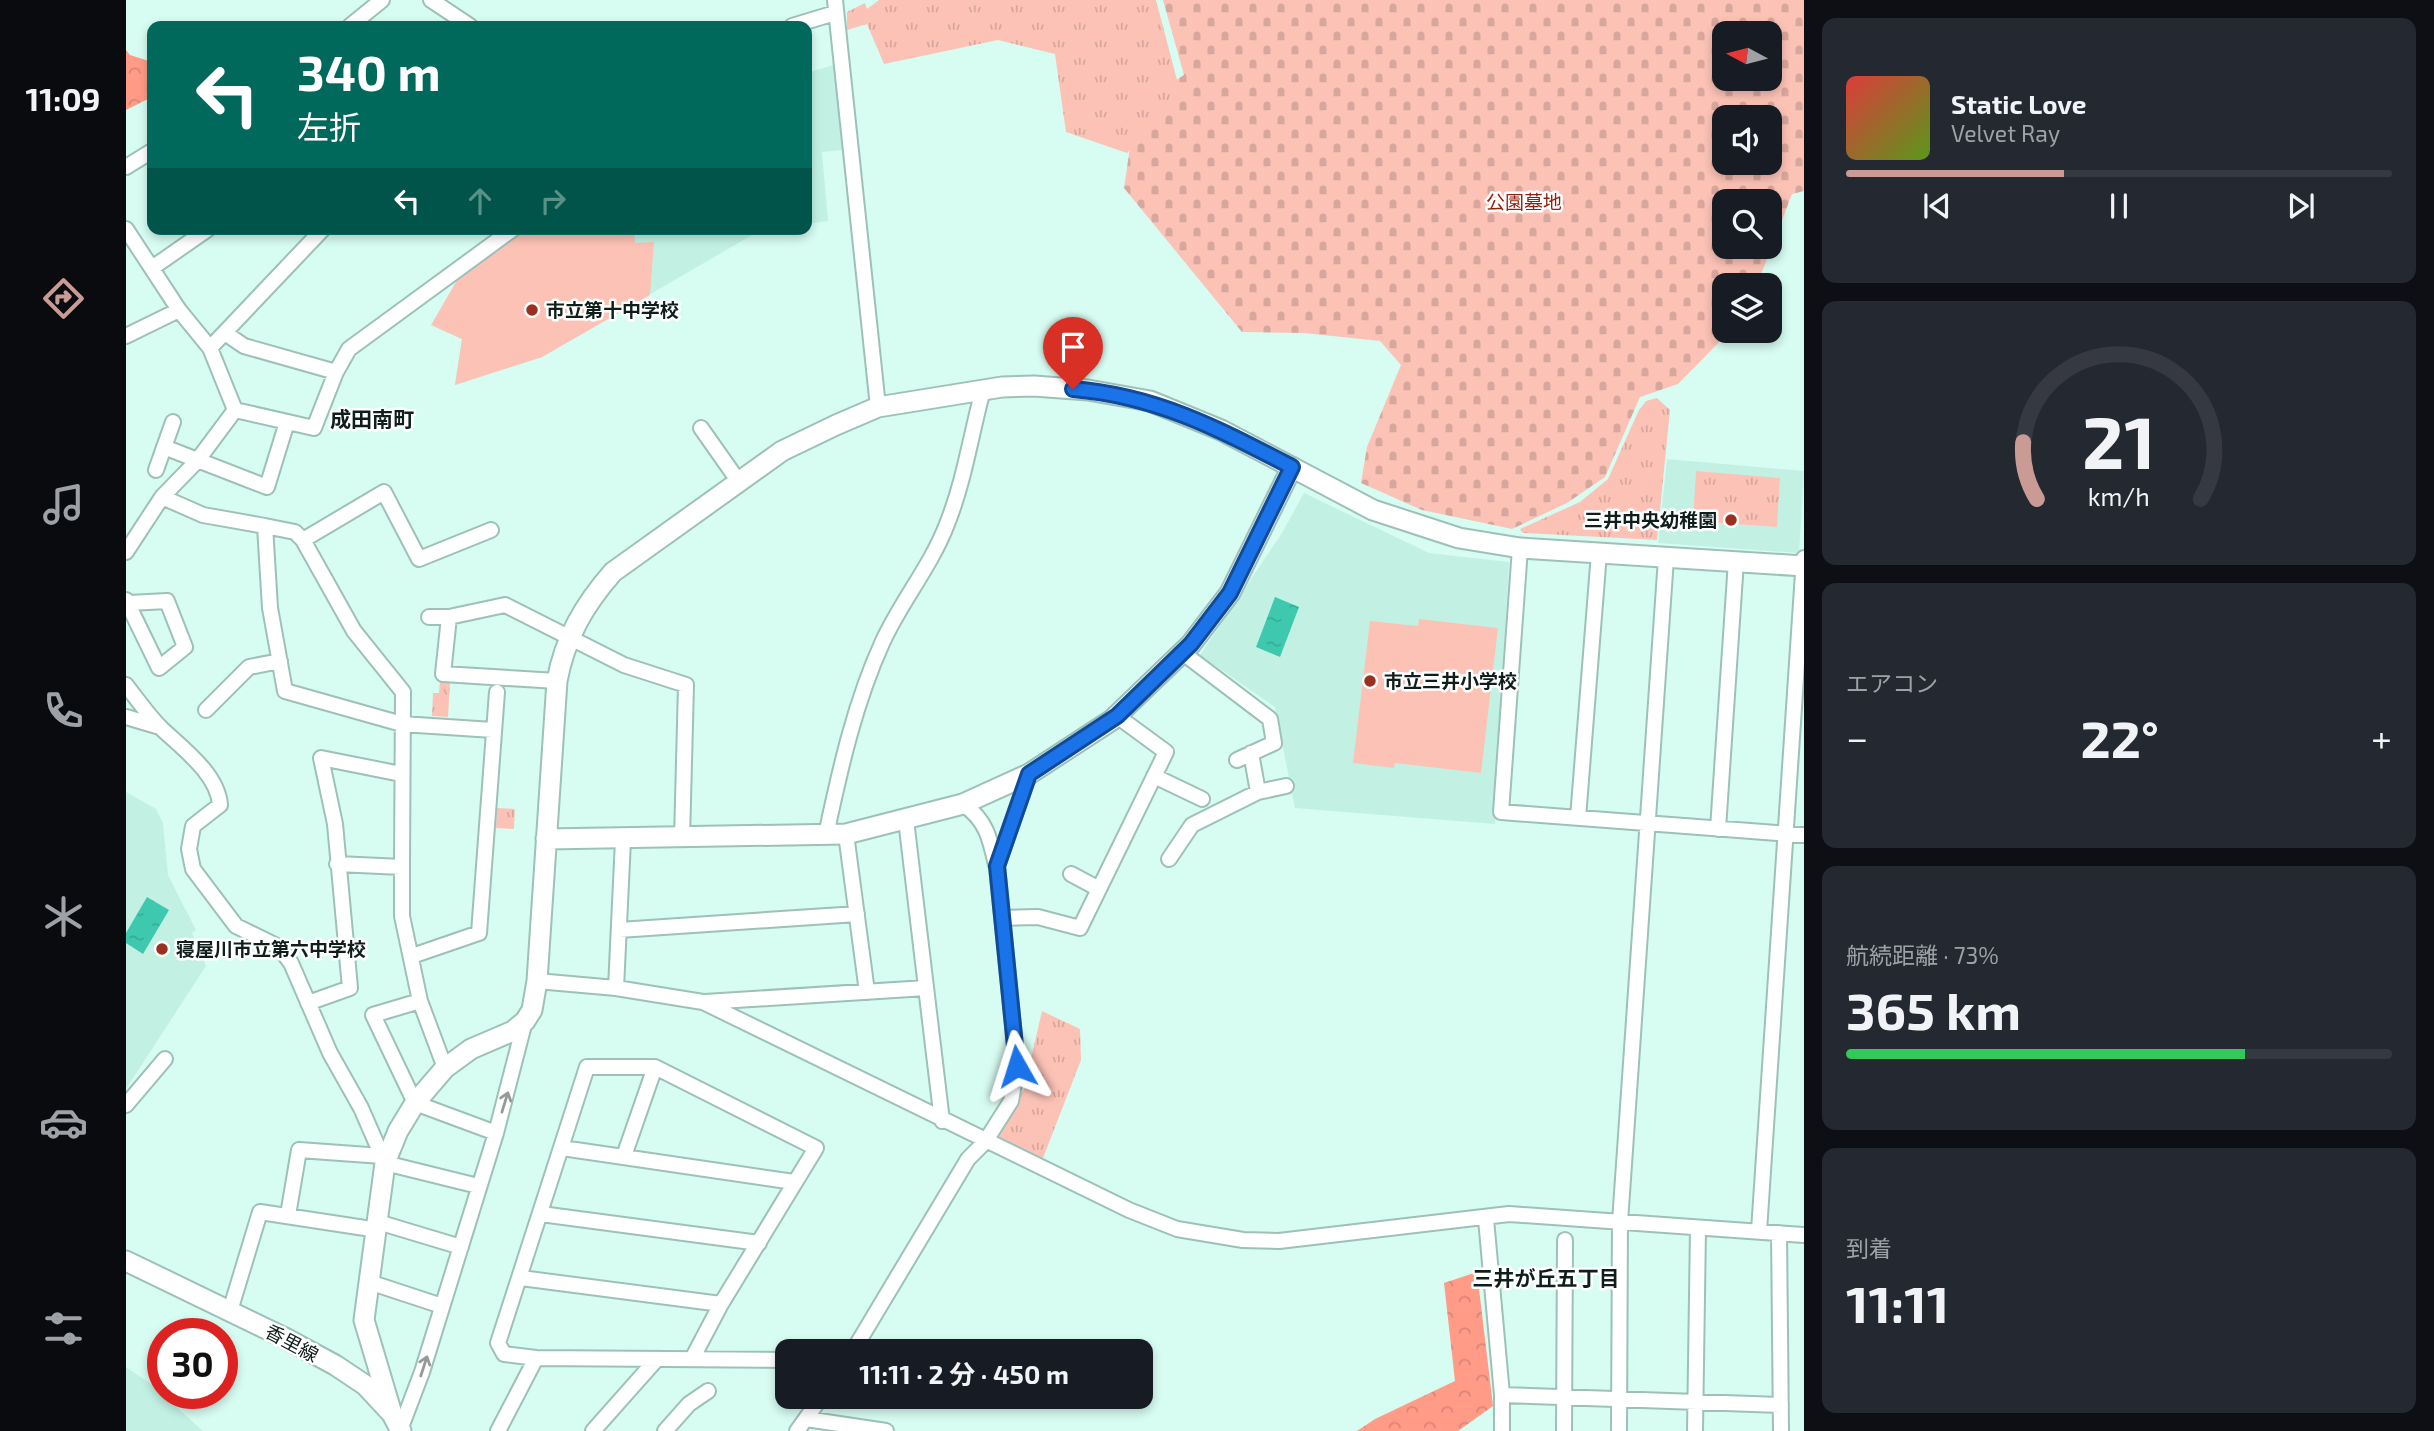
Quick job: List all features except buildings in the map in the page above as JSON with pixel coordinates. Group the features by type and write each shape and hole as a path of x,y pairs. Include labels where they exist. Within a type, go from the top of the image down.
{"street":[{"path":"356,21 382,0"},
{"path":"431,0 460,21"},
{"path":"803,21 835,6 878,407"},
{"path":"126,167 147,154"},
{"path":"126,229 179,310 209,348 235,410"},
{"path":"152,268 199,235"},
{"path":"209,348 317,235"},
{"path":"235,410 314,428 336,372 349,349 501,235"},
{"path":"126,336 179,310"},
{"path":"225,333 244,346 336,372"},
{"path":"398,1425 442,1306 496,1133 526,1021 532,1010 537,981 557,681 569,638 591,597 613,572 782,451 878,407 1002,387 1073,389 1150,401 1221,430 1373,510 1409,524 1459,538 1520,548 1804,566"},
{"path":"826,835 842,760 869,673 884,638 932,561 949,521 983,390"},
{"path":"126,552 162,497 197,461 235,410"},
{"path":"156,470 173,422"},
{"path":"164,447 267,487 287,422"},
{"path":"701,428 739,482"},
{"path":"546,839 623,840 846,834 962,804 1029,774 1117,716 1183,653 1230,593 1292,467"},
{"path":"303,540 384,492 419,559 491,530"},
{"path":"162,497 203,515 295,532 303,540 354,631 402,692 402,916 420,1001 445,1068"},
{"path":"265,526 270,608 285,691 402,724 493,730"},
{"path":"1520,548 1501,812 1804,835"},
{"path":"1578,818 1599,554"},
{"path":"1619,1431 1620,1222 1666,558"},
{"path":"1759,1231 1804,558"},
{"path":"1718,829 1736,561"},
{"path":"167,601 185,647 159,668 127,602 167,601"},
{"path":"429,617 449,617 505,605 624,665 686,685 682,839"},
{"path":"449,617 443,674 557,681"},
{"path":"1183,653 1270,719 1274,743 1237,760"},
{"path":"206,710 249,667 280,661"},
{"path":"126,685 160,727 204,771 219,796 220,805 193,826 189,849 193,869 236,926 279,947 291,962 308,1003 384,1159"},
{"path":"412,956 479,933 496,692"},
{"path":"1002,918 1038,917 1080,928 1166,752 1117,716"},
{"path":"126,717 160,727"},
{"path":"1251,753 1258,792"},
{"path":"308,1003 350,988 335,824 321,758 401,774"},
{"path":"997,866 1029,774"},
{"path":"1154,776 1202,799"},
{"path":"1169,859 1192,825 1258,792 1286,786"},
{"path":"860,1339 968,1159 985,1142 1011,1101 1017,1066 997,866 988,831 981,818 962,804"},
{"path":"906,820 942,1121"},
{"path":"846,834 867,992"},
{"path":"615,989 623,840"},
{"path":"337,864 401,867"},
{"path":"1071,874 1099,889"},
{"path":"620,930 857,914"},
{"path":"537,981 703,1002 926,988"},
{"path":"420,1001 373,1015 415,1103 496,1133"},
{"path":"703,1002 985,1142 1165,1224 1228,1239 1279,1241 1486,1219 1509,1214 1804,1235"},
{"path":"398,1425 364,1320 378,1226 384,1159 415,1103 445,1068 471,1049 513,1031 526,1021"},
{"path":"126,1105 166,1059"},
{"path":"692,1359 721,1304 816,1148 655,1067 587,1067 498,1343 504,1354 536,1358 775,1360"},
{"path":"624,1156 655,1067"},
{"path":"562,1148 794,1182"},
{"path":"288,1215 299,1150 384,1159 478,1186"},
{"path":"230,1311 260,1212 378,1226 461,1247"},
{"path":"541,1214 759,1243"},
{"path":"1486,1219 1502,1395 1502,1431"},
{"path":"1695,1431 1698,1228"},
{"path":"1779,1233 1781,1431"},
{"path":"1564,1431 1565,1240"},
{"name":"香里線","path":"126,1261 335,1365 365,1385 398,1425"},
{"path":"521,1278 721,1304"},
{"path":"369,1282 442,1306"},
{"path":"498,1431 536,1358"},
{"path":"593,1431 656,1360"},
{"path":"669,1430 689,1404 708,1391"},
{"path":"1502,1395 1781,1405"},
{"path":"802,1425 813,1409"},
{"path":"802,1425 886,1431"}],"shaded area":[{"path":"833,65 843,150 822,152 828,221 812,223 812,71"},
{"name":"市立第十中学校","path":"522,235 752,235 542,357 455,385 462,339 431,325"},
{"name":"三井中央幼稚園","path":"1667,459 1804,471 1799,553 1658,543"},
{"name":"市立三井小学校","path":"1304,493 1429,553 1509,562 1495,824 1295,808 1275,707 1200,655 1282,533"},
{"name":"寝屋川市立第六中学校","path":"126,792 156,809 163,823 168,875 196,930 192,933 206,966 126,1089"},
{"path":"126,1367 147,1381 147,1409 179,1409 203,1431 126,1431"}],"green space":[{"path":"879,0 1156,0 1181,95 1127,153 1066,132 1055,54 998,40 884,64 867,24 847,30 847,12 865,3 867,9"},
{"name":"公園墓地","path":"1163,0 1804,0 1804,191 1792,194 1782,220 1782,189 1712,189 1712,259 1767,259 1762,273 1712,273 1712,343 1718,343 1678,384 1640,397 1605,477 1567,503 1512,529 1422,510 1361,483 1367,447 1401,365 1380,341 1304,333 1242,332 1124,188 1136,106 1184,75"},
{"path":"126,50 130,55 147,60 147,100 126,110"},
{"name":"市立第十中学校","path":"519,235 634,235 635,243 654,242 650,295 542,357 455,385 462,339 431,325 460,275"},
{"path":"1657,398 1670,410 1657,540 1523,533 1520,529 1580,502 1608,479 1639,410 1646,401"},
{"path":"1696,471 1780,478 1777,527 1693,521"},
{"path":"1419,619 1498,628 1481,773 1395,763 1394,768 1353,763 1370,621 1418,626"},
{"path":"440,680 450,681 448,717 432,716 433,693 439,693"},
{"path":"497,808 515,809 514,829 496,828"},
{"path":"1042,1011 1080,1029 1081,1060 1043,1158 997,1140 1024,1089"},
{"path":"1477,1272 1493,1406 1458,1431 1357,1431 1375,1419 1455,1381 1444,1283"}],"water":[{"path":"1275,597 1299,607 1280,657 1256,647"},
{"path":"147,897 169,910 143,954 126,943 126,933"}],"place":[{"name":"市立第十中学校","path":"532,310"},
{"name":"三井中央幼稚園","path":"1731,520"},
{"name":"市立三井小学校","path":"1370,681"},
{"name":"寝屋川市立第六中学校","path":"162,949"}],"district":[{"name":"成田南町","path":"372,420"},
{"name":"三井が丘五丁目","path":"1546,1279"}],"route":[{"path":"1017,1066 997,866 1029,774 1117,716 1191,644 1230,593 1292,467 1221,430 1150,401 1073,389"}]}
